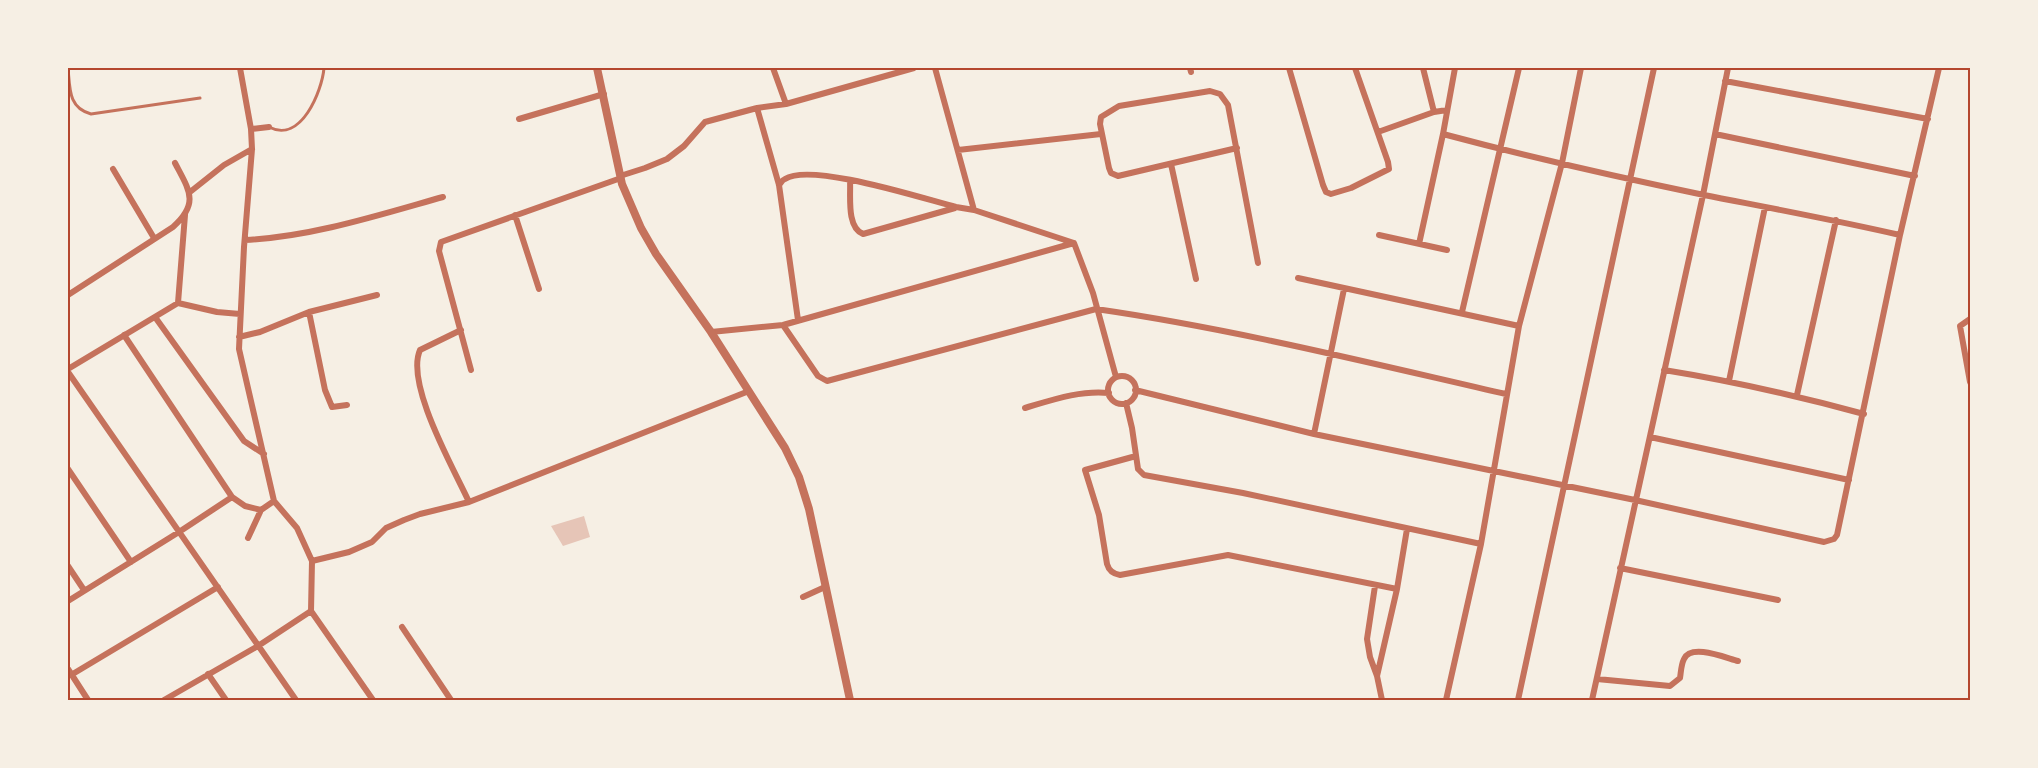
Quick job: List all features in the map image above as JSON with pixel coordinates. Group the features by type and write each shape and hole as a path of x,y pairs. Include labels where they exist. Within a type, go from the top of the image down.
{"street":[{"path":"240,68 251,129 252,149 244,240 239,349 274,501 297,528 312,561 311,611 373,700"},
{"path":"597,68 620,177 646,238 711,332 786,448 799,477 808,508 850,700"},
{"path":"773,68 786,104"},
{"path":"471,370 439,245 441,242 667,159 684,146 705,122 757,108 786,104 914,68"},
{"path":"935,68 974,210"},
{"path":"1289,68 1323,185 1328,193 1333,194 1388,170 1388,162 1355,68"},
{"path":"1423,68 1434,111"},
{"path":"1419,244 1455,68"},
{"path":"1462,312 1519,68"},
{"path":"1446,700 1481,544 1519,326 1562,163 1581,68"},
{"path":"1518,700 1654,68"},
{"path":"1592,700 1703,195 1728,68"},
{"path":"1135,390 1314,434 1635,500 1824,542 1834,539 1837,535 1864,414 1900,235 1939,68"},
{"path":"1725,81 1928,119"},
{"path":"1237,148 1118,176 1111,173 1108,168 1101,134 1101,117 1105,112 1119,106 1210,91 1220,94 1228,105 1237,148 1258,263"},
{"path":"519,119 604,94"},
{"path":"757,108 779,185 798,320"},
{"path":"1378,132 1434,111 1447,110"},
{"path":"251,129 269,126"},
{"path":"958,150 1101,134"},
{"path":"1443,134 1703,195 1836,220 1900,235"},
{"path":"1715,134 1915,176"},
{"path":"190,192 224,165 252,149"},
{"path":"68,295 173,226 184,215 189,207 190,192 175,163"},
{"path":"1171,164 1196,279"},
{"path":"113,169 154,238"},
{"path":"779,185 785,178 801,175 850,180 974,210 1074,243"},
{"path":"850,180 852,217 856,230 863,234 956,207"},
{"path":"244,240 297,235 443,197"},
{"path":"1729,381 1765,207"},
{"path":"178,303 184,215"},
{"path":"515,215 539,289"},
{"path":"1797,395 1836,220"},
{"path":"1379,235 1447,250"},
{"path":"711,332 783,325 1074,243"},
{"path":"1074,243 1093,293 1116,377"},
{"path":"1298,278 1519,326"},
{"path":"1314,434 1344,289"},
{"path":"238,338 260,332 309,312 377,295"},
{"path":"240,314 229,314 178,303 68,370 296,700"},
{"path":"783,325 818,376 827,381 1096,309 1140,315 1330,354 1506,394"},
{"path":"309,312 325,390 332,407 347,405"},
{"path":"155,317 244,441 264,455"},
{"path":"1971,319 1960,326 1971,381"},
{"path":"461,330 420,350 417,357 417,369 425,407 469,502"},
{"path":"124,335 232,497 245,506 261,510"},
{"path":"1664,370 1797,395 1864,414"},
{"path":"1116,377 1129,378 1134,384 1132,399 1126,403 1114,401 1109,393 1110,384 1116,377"},
{"path":"312,561 349,552 372,542 386,528 420,514 469,502 749,391"},
{"path":"1025,408 1067,396 1094,392 1109,393"},
{"path":"1126,403 1138,469 1141,473 1481,544"},
{"path":"1650,437 1849,480"},
{"path":"1136,456 1085,470 1098,515 1107,564 1112,573 1120,574 1228,555 1397,589"},
{"path":"68,469 131,562"},
{"path":"68,601 232,497"},
{"path":"248,538 261,510 274,501"},
{"path":"1377,676 1397,589 1407,529"},
{"path":"68,566 84,590"},
{"path":"1620,568 1778,600"},
{"path":"1375,586 1367,639 1382,700"},
{"path":"88,700 69,672 218,587"},
{"path":"802,597 825,587"},
{"path":"164,700 258,646 311,611"},
{"path":"402,627 451,700"},
{"path":"1597,679 1670,686 1680,678 1684,658 1694,651 1738,662"},
{"path":"208,675 226,700"}],"lane":[{"path":"68,68 72,100 80,109 91,114 200,98"},
{"path":"269,126 284,130 302,120 316,100 324,68"}],"building":[{"path":"584,516 590,537 563,546 551,526"}]}
